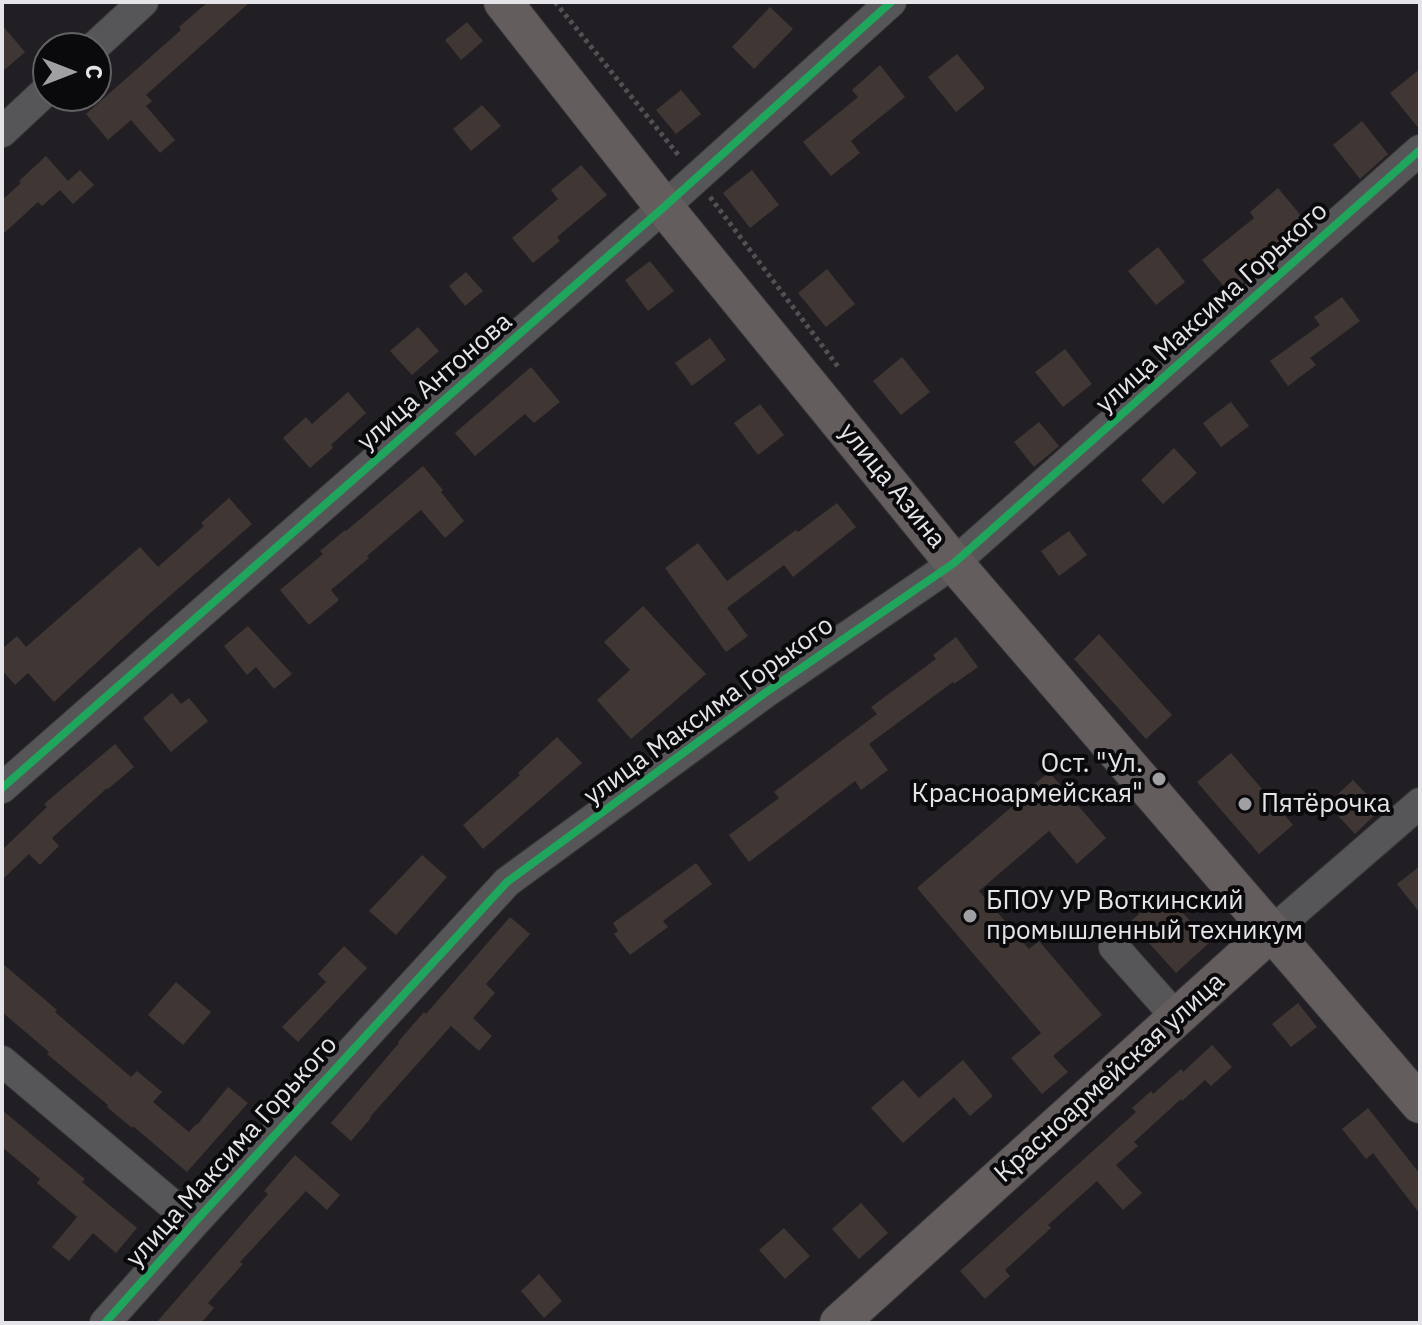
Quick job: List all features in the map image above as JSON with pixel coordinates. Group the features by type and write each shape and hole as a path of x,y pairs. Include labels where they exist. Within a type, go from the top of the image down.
{"main road":[{"name":"улица Азина","path":"503,2 664,207 954,563 1420,1104"},
{"name":"Красноармейская улица","path":"839,1323 1271,932"}],"street":[{"path":"110,32 143,2"},
{"name":"улица Антонова","path":"2,788 664,207 891,2"},
{"path":"2,132 32,104"},
{"name":"улица Максима Горького","path":"105,1323 507,882 765,693 954,563 1420,150"},
{"name":"Красноармейская улица","path":"1271,932 1420,803"},
{"path":"1114,947 1177,1018"},
{"path":"2,1061 194,1223"}],"building":[{"path":"208,2 250,2 146,95 152,101 146,106 175,140 160,153 131,120 108,140 86,114 112,112 112,91 181,30 179,27"},
{"path":"770,7 793,29 754,69 732,47"},
{"path":"467,22 483,41 461,60 445,40"},
{"path":"2,25 25,52 2,72"},
{"path":"957,54 985,88 956,112 928,77"},
{"path":"880,65 905,97 851,141 860,153 831,176 803,142 858,97 852,90"},
{"path":"1420,69 1420,130 1390,93"},
{"path":"681,90 701,114 676,134 656,110"},
{"path":"482,105 501,126 471,151 453,129"},
{"path":"1362,121 1388,154 1360,179 1333,145"},
{"path":"46,156 68,181 80,170 94,185 73,204 60,190 42,206 38,202 2,235 2,200"},
{"path":"581,165 607,195 557,237 560,241 533,263 512,238 558,199 551,190"},
{"path":"752,170 779,205 750,228 723,193"},
{"path":"1278,188 1307,223 1254,265 1258,270 1230,294 1202,260 1254,218 1250,212"},
{"path":"1158,247 1185,282 1156,305 1128,271"},
{"path":"650,261 674,291 648,311 625,280"},
{"path":"827,269 855,304 826,327 798,293"},
{"path":"466,272 483,291 465,306 449,286"},
{"path":"1342,297 1360,321 1310,358 1316,365 1288,386 1270,361 1320,325 1314,317"},
{"path":"418,327 439,351 412,375 390,351"},
{"path":"710,338 726,360 692,386 675,363"},
{"path":"1065,349 1092,384 1063,407 1035,372"},
{"path":"902,357 930,392 901,415 873,381"},
{"path":"531,367 560,402 534,423 525,414 475,456 455,433"},
{"path":"348,392 366,413 310,468 283,438 306,417 312,424"},
{"path":"1231,402 1249,426 1221,447 1203,423"},
{"path":"760,404 784,435 758,455 734,423"},
{"path":"1039,422 1059,446 1034,467 1014,442"},
{"path":"1174,448 1197,473 1163,504 1141,480"},
{"path":"423,466 464,521 445,538 421,510 331,590 339,600 309,625 280,590 323,554 320,551"},
{"path":"229,498 252,524 54,702 28,673 15,685 2,670 2,649 17,636 26,647 140,547 158,567 204,526 201,523"},
{"path":"837,503 856,527 793,577 784,565 727,608 748,636 726,652 665,568 698,543 727,581"},
{"path":"1069,531 1087,555 1059,576 1041,551"},
{"path":"643,606 706,674 631,739 597,700 630,670 604,642"},
{"path":"248,626 292,674 274,689 256,667 247,675 224,646"},
{"path":"1099,634 1172,715 1146,739 1074,659"},
{"path":"956,637 978,667 869,744 888,770 861,790 855,781 749,862 729,835 779,798 774,792 877,714 871,707 936,659 933,655"},
{"path":"172,693 181,704 189,698 208,721 171,752 143,718"},
{"path":"557,737 582,763 483,849 463,825 520,775 518,773"},
{"path":"115,744 134,767 52,838 59,846 40,865 29,854 2,880 2,850 47,807 44,804"},
{"name":"Пятёрочка","path":"1231,753 1293,825 1259,854 1197,782"},
{"name":"БПОУ УР Воткинский промышленный техникум","path":"1049,772 1106,838 1077,864 1049,831 979,891 1029,949 1039,941 1102,1015 1053,1056 1068,1072 1042,1094 1011,1058 1041,1033 917,888"},
{"path":"1353,780 1381,809 1355,834 1327,804"},
{"path":"422,855 447,877 396,935 369,911"},
{"path":"696,863 712,884 663,921 668,927 630,955 614,934 618,931 613,923"},
{"path":"1420,866 1420,913 1397,884"},
{"path":"1164,891 1209,943 1176,973 1130,922"},
{"path":"510,917 530,934 486,984 495,993 473,1018 492,1036 479,1051 451,1026 351,1141 331,1123 424,1012 426,1014"},
{"path":"344,946 367,968 298,1042 282,1027 326,982 318,974"},
{"path":"2,963 131,1077 137,1071 162,1092 153,1102 189,1132 228,1087 248,1103 187,1172 107,1107 2,1012"},
{"path":"176,982 211,1012 183,1045 148,1015"},
{"path":"1298,1003 1317,1027 1291,1047 1272,1024"},
{"path":"1212,1045 1232,1067 1211,1086 1205,1080 1181,1099 1134,1142 1138,1146 1116,1165 1142,1193 1123,1210 1097,1181 1048,1225 1051,1228 1005,1270 1010,1276 985,1299 960,1271 1136,1112 1132,1108 1181,1069 1183,1072"},
{"path":"963,1060 993,1096 970,1116 954,1097 903,1143 871,1108 903,1080 919,1098"},
{"path":"1368,1108 1420,1174 1420,1214 1373,1153 1366,1159 1342,1129"},
{"path":"2,1110 85,1179 82,1182 137,1228 116,1253 93,1233 69,1261 52,1247 77,1217 37,1183 40,1179 2,1147"},
{"path":"295,1155 340,1195 327,1210 306,1191 240,1262 243,1264 208,1303 214,1308 201,1323 156,1323 268,1194 264,1191"},
{"path":"861,1203 888,1233 859,1259 832,1229"},
{"path":"784,1228 810,1256 785,1279 759,1250"},
{"path":"539,1274 562,1301 544,1318 521,1291"}],"cycle path":[{"path":"2,788 664,207 891,2"},
{"path":"105,1323 507,882 765,693 954,563 1420,150"}],"place":[{"name":"Ост. \"Ул. Красноармейская\"","path":"1159,779"},
{"name":"Пятёрочка","path":"1245,804"},
{"name":"БПОУ УР Воткинский промышленный техникум","path":"970,916"}]}
